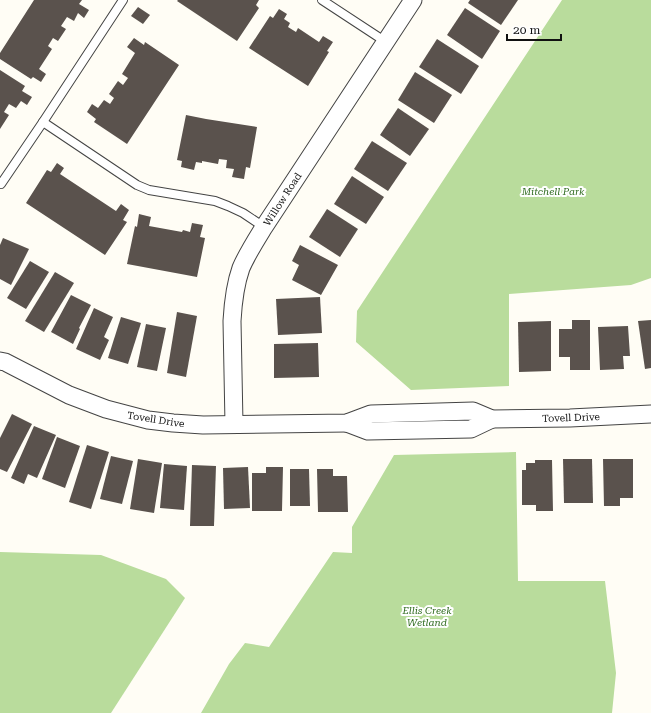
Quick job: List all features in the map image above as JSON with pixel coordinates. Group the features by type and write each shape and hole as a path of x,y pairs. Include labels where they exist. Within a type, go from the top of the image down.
{"street":[{"name":"Willow Road","path":"234,424 232,304 241,268 249,251 264,227 413,0"},
{"name":"Tovell Drive","path":"0,361 5,362 69,395 106,409 148,420 173,424 347,423 368,431 471,429 492,419 570,418 651,414"}],"lane":[{"path":"1,184 124,0"},
{"path":"322,0 386,42"},
{"path":"43,122 137,185 149,190 215,201 243,213 264,227"}],"green space":[{"name":"Mitchell Park","path":"562,0 651,0 651,278 631,285 509,294 509,386 411,390 356,342 357,311"},
{"name":"Ellis Creek Wetland","path":"516,452 518,581 605,581 616,673 612,713 201,713 229,664 245,643 269,647 333,552 352,553 352,527 394,455"},
{"path":"0,552 101,555 166,579 185,598 111,713 0,713"}],"building":[{"path":"34,0 82,0 79,4 89,10 84,18 78,13 74,21 67,17 61,26 66,29 58,41 53,38 48,46 52,49 39,69 46,74 41,82 33,77 31,79 0,59 0,53"},
{"path":"259,0 256,5 259,8 237,41 177,1"},
{"path":"470,0 518,0 501,25 468,3"},
{"path":"138,7 150,15 143,24 131,16"},
{"path":"465,8 500,31 482,59 447,35"},
{"path":"279,9 287,14 284,19 290,23 288,27 296,32 298,28 319,42 323,36 333,42 327,51 329,52 308,86 249,48 270,16 273,18"},
{"path":"134,38 144,45 145,42 179,65 127,144 94,122 96,119 87,112 92,104 98,108 104,100 110,104 114,98 109,94 118,81 123,85 128,78 122,74 135,53 127,47"},
{"path":"437,39 479,66 461,94 419,67"},
{"path":"0,70 25,86 22,91 32,97 27,105 21,101 16,108 9,104 4,112 9,115 0,129"},
{"path":"415,72 452,95 434,123 398,100"},
{"path":"398,108 429,129 410,156 380,135"},
{"path":"186,115 257,127 250,168 246,167 244,179 232,177 234,169 226,168 227,160 219,159 218,164 202,161 202,163 196,162 194,170 181,167 182,161 177,160"},
{"path":"372,141 407,163 388,191 354,169"},
{"path":"57,163 64,168 60,174 116,211 121,204 129,210 123,220 127,222 105,255 26,203 47,170 51,172"},
{"path":"352,176 384,197 366,224 334,204"},
{"path":"327,209 358,229 340,257 309,237"},
{"path":"139,214 151,217 149,226 182,232 183,230 190,232 192,223 203,225 200,237 205,238 197,277 127,264"},
{"path":"3,238 29,249 11,285 0,279 0,245"},
{"path":"300,245 338,265 321,295 292,280 299,265 292,261"},
{"path":"30,261 49,272 26,309 7,298"},
{"path":"55,272 74,283 44,332 25,321"},
{"path":"71,295 91,305 79,328 80,329 73,344 51,332"},
{"path":"320,297 322,333 278,335 276,299"},
{"path":"94,308 113,317 104,337 109,340 100,360 76,349"},
{"path":"177,312 197,316 186,377 167,373"},
{"path":"121,317 141,323 128,364 108,358"},
{"path":"572,320 590,320 590,370 570,370 570,357 559,357 559,329 572,329"},
{"path":"651,320 651,368 645,369 638,321"},
{"path":"551,321 551,371 519,372 518,322"},
{"path":"146,324 166,328 157,371 137,367"},
{"path":"628,326 630,356 623,356 624,369 600,370 598,327"},
{"path":"318,343 319,377 274,378 274,344"},
{"path":"12,414 32,424 7,472 0,469 0,438"},
{"path":"34,426 56,435 37,478 28,474 24,484 11,478"},
{"path":"57,437 80,446 65,488 42,479"},
{"path":"87,445 109,452 91,509 69,502"},
{"path":"111,456 133,461 122,504 100,499"},
{"path":"138,459 162,463 154,513 130,509"},
{"path":"563,459 592,459 593,503 564,503"},
{"path":"603,459 633,459 633,498 620,498 620,506 604,506"},
{"path":"535,460 552,460 553,511 536,511 536,505 522,505 522,470 526,470 526,463 535,463"},
{"path":"164,464 187,466 184,510 160,508"},
{"path":"192,465 216,466 214,526 190,526"},
{"path":"248,467 250,508 224,509 223,468"},
{"path":"266,467 283,467 282,511 252,511 252,473 266,473"},
{"path":"290,469 309,469 310,506 290,506"},
{"path":"317,469 333,469 333,476 347,476 348,512 318,512"}]}
